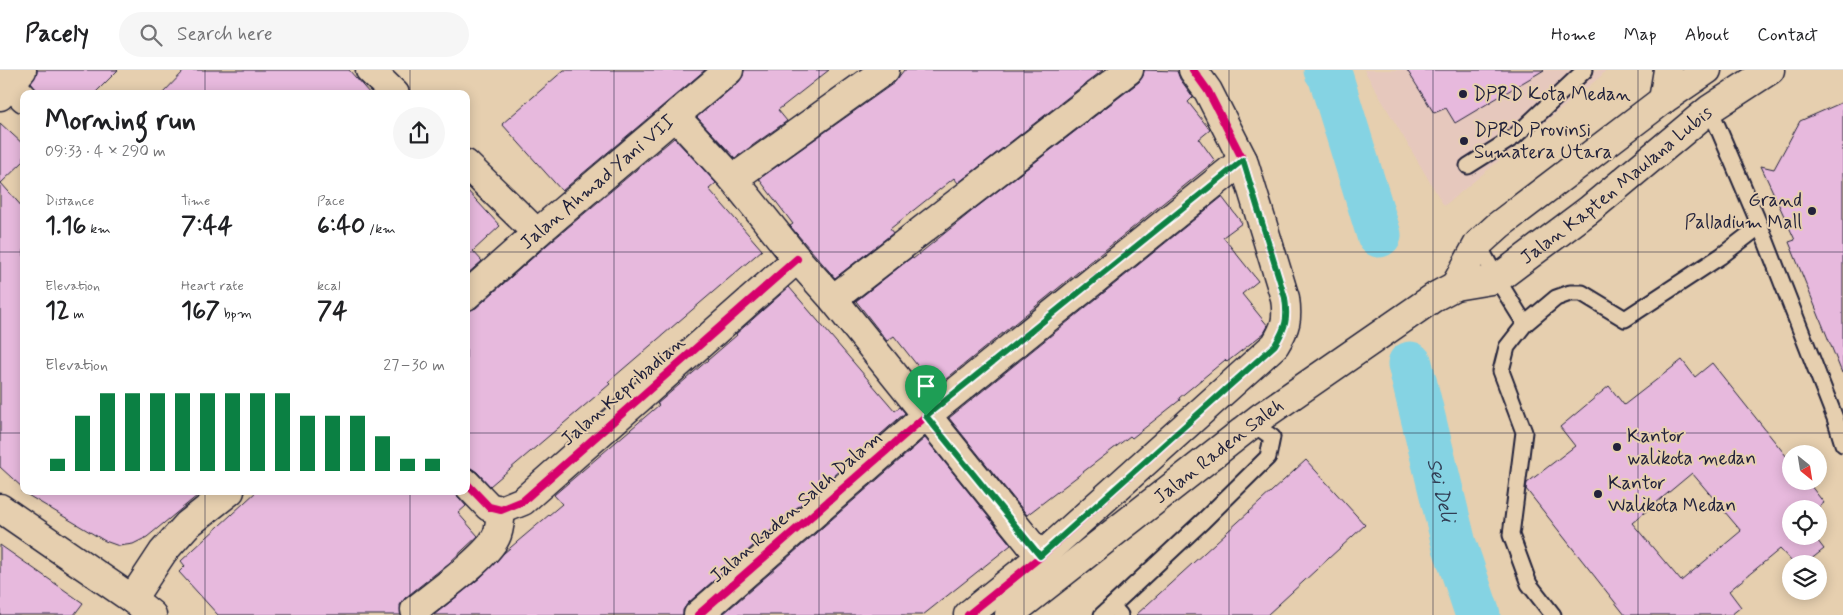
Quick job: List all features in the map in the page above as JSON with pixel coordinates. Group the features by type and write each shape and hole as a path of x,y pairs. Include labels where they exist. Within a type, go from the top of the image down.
{"street":[{"path":"370,70 391,90"},
{"name":"Jalan Ahmad Yani VII","path":"470,292 729,70"},
{"path":"733,179 885,70"},
{"path":"833,299 1129,70"},
{"path":"968,615 1048,566 1275,345 1284,330 1288,314 1285,298 1243,160 1208,91 1193,70"},
{"path":"1663,100 1668,70"},
{"name":"Jalan Kapten Maulana Lubis","path":"1445,291 1478,244 1499,225 1663,100 1707,70"},
{"name":"Jalan Kapten Maulana Lubis","path":"1445,291 1497,279 1589,210 1710,109 1770,70"},
{"path":"675,116 733,179 833,299 1048,566"},
{"name":"Jalan Raden Saleh Dalam","path":"698,615 926,416 1243,160"},
{"path":"470,168 537,233"},
{"name":"Jalan Kepribadian","path":"501,510 523,501 797,258"},
{"name":"Jalan Raden Saleh","path":"1009,615 1048,566 1445,291"},
{"path":"416,610 470,566 497,536 501,510 489,507 470,487"},
{"path":"0,508 135,610 163,552 187,525 225,495"}],"lane":[{"path":"1468,166 1514,137 1585,70"},
{"path":"1710,109 1839,415 1843,444"},
{"path":"1553,615 1529,584 1511,535 1524,432 1501,371 1507,347 1526,324 1556,298 1570,293 1582,293 1625,319 1721,256 1760,226"},
{"path":"1478,244 1497,279 1526,324"},
{"path":"1111,612 1268,457 1272,437 1257,420"}],"shaded area":[{"name":"DPRD Provinsi Sumatera Utara","path":"1364,70 1606,70 1444,206"}],"building":[{"path":"37,70 118,70 98,90 36,90 31,83"},
{"path":"185,70 349,70 366,90 166,90"},
{"path":"564,70 705,70 562,191 502,124"},
{"path":"744,70 829,70 778,110 787,121 735,158 697,117 739,82"},
{"path":"904,70 1103,70 958,183 954,178 890,229 893,233 835,278 790,226 793,224 759,179 894,83"},
{"path":"1144,70 1177,71 1180,79 1193,97 1188,102 1210,130 1199,139 1215,161 935,388 894,336 887,341 856,301 912,257 913,259 1139,82"},
{"name":"DPRD Kota Medan","path":"1407,70 1544,70 1455,123 1446,108 1434,113"},
{"name":"Grand Palladium Mall","path":"1843,102 1842,373 1789,242 1795,240 1761,166 1774,169 1800,121"},
{"path":"0,123 20,141 20,165 1,183 20,204 20,485 0,467"},
{"path":"674,138 716,183 709,189 762,250 608,382 610,384 490,486 477,472 470,468 470,310 476,308 547,245"},
{"path":"470,193 500,226 473,251 482,261 470,272"},
{"path":"1222,197 1242,223 1223,237 1258,281 1242,294 1268,326 1264,333 1227,362 1225,360 1179,398 1180,400 1132,438 1130,436 1027,515 949,418"},
{"path":"789,287 895,411 900,407 905,413 688,603 683,610 683,615 434,615 481,577 504,553 562,504 554,495 659,405 657,404"},
{"name":"Kantor Walikota Medan","path":"1682,360 1695,377 1712,363 1782,451 1782,490 1814,490 1822,500 1782,500 1782,545 1821,545 1824,549 1816,555 1786,555 1780,549 1729,591 1741,607 1731,615 1625,615 1526,489 1527,483 1575,446 1560,427 1609,386 1624,405","holes":["1692,473 1741,531 1681,581 1632,523"]},
{"path":"925,438 1011,545 923,615 722,615"},
{"path":"1306,460 1365,525 1267,615 1136,615"},
{"path":"28,495 198,495 147,537 133,544 119,546 105,541"},
{"path":"253,495 456,495 466,506 458,513 478,536 449,563 405,598 400,605 401,615 218,615 179,572 185,566 181,561"},
{"path":"0,545 83,603 74,615 0,615"}],"waterway":[{"name":"Sei Deli","path":"1326,70 1330,75 1379,235"},
{"name":"Sei Deli","path":"1410,364 1454,544 1478,615"}],"cycle path":[{"path":"968,615 1040,557 1275,345 1282,333 1286,317 1285,298 1243,160 1208,91 1193,70"},
{"path":"698,615 926,416 1243,160"},
{"path":"470,487 489,507 501,510 523,501 797,259"}],"place":[{"name":"DPRD Kota Medan","path":"1463,94"},
{"name":"DPRD Provinsi Sumatera Utara","path":"1464,141"},
{"name":"Grand Palladium Mall","path":"1812,211"},
{"name":"Kantor walikota medan","path":"1617,447"},
{"name":"Kantor Walikota Medan","path":"1598,494"}],"route":[{"path":"1243,160 1285,298 1288,314 1284,330 1275,345 1040,556 926,416 1243,160"}]}
